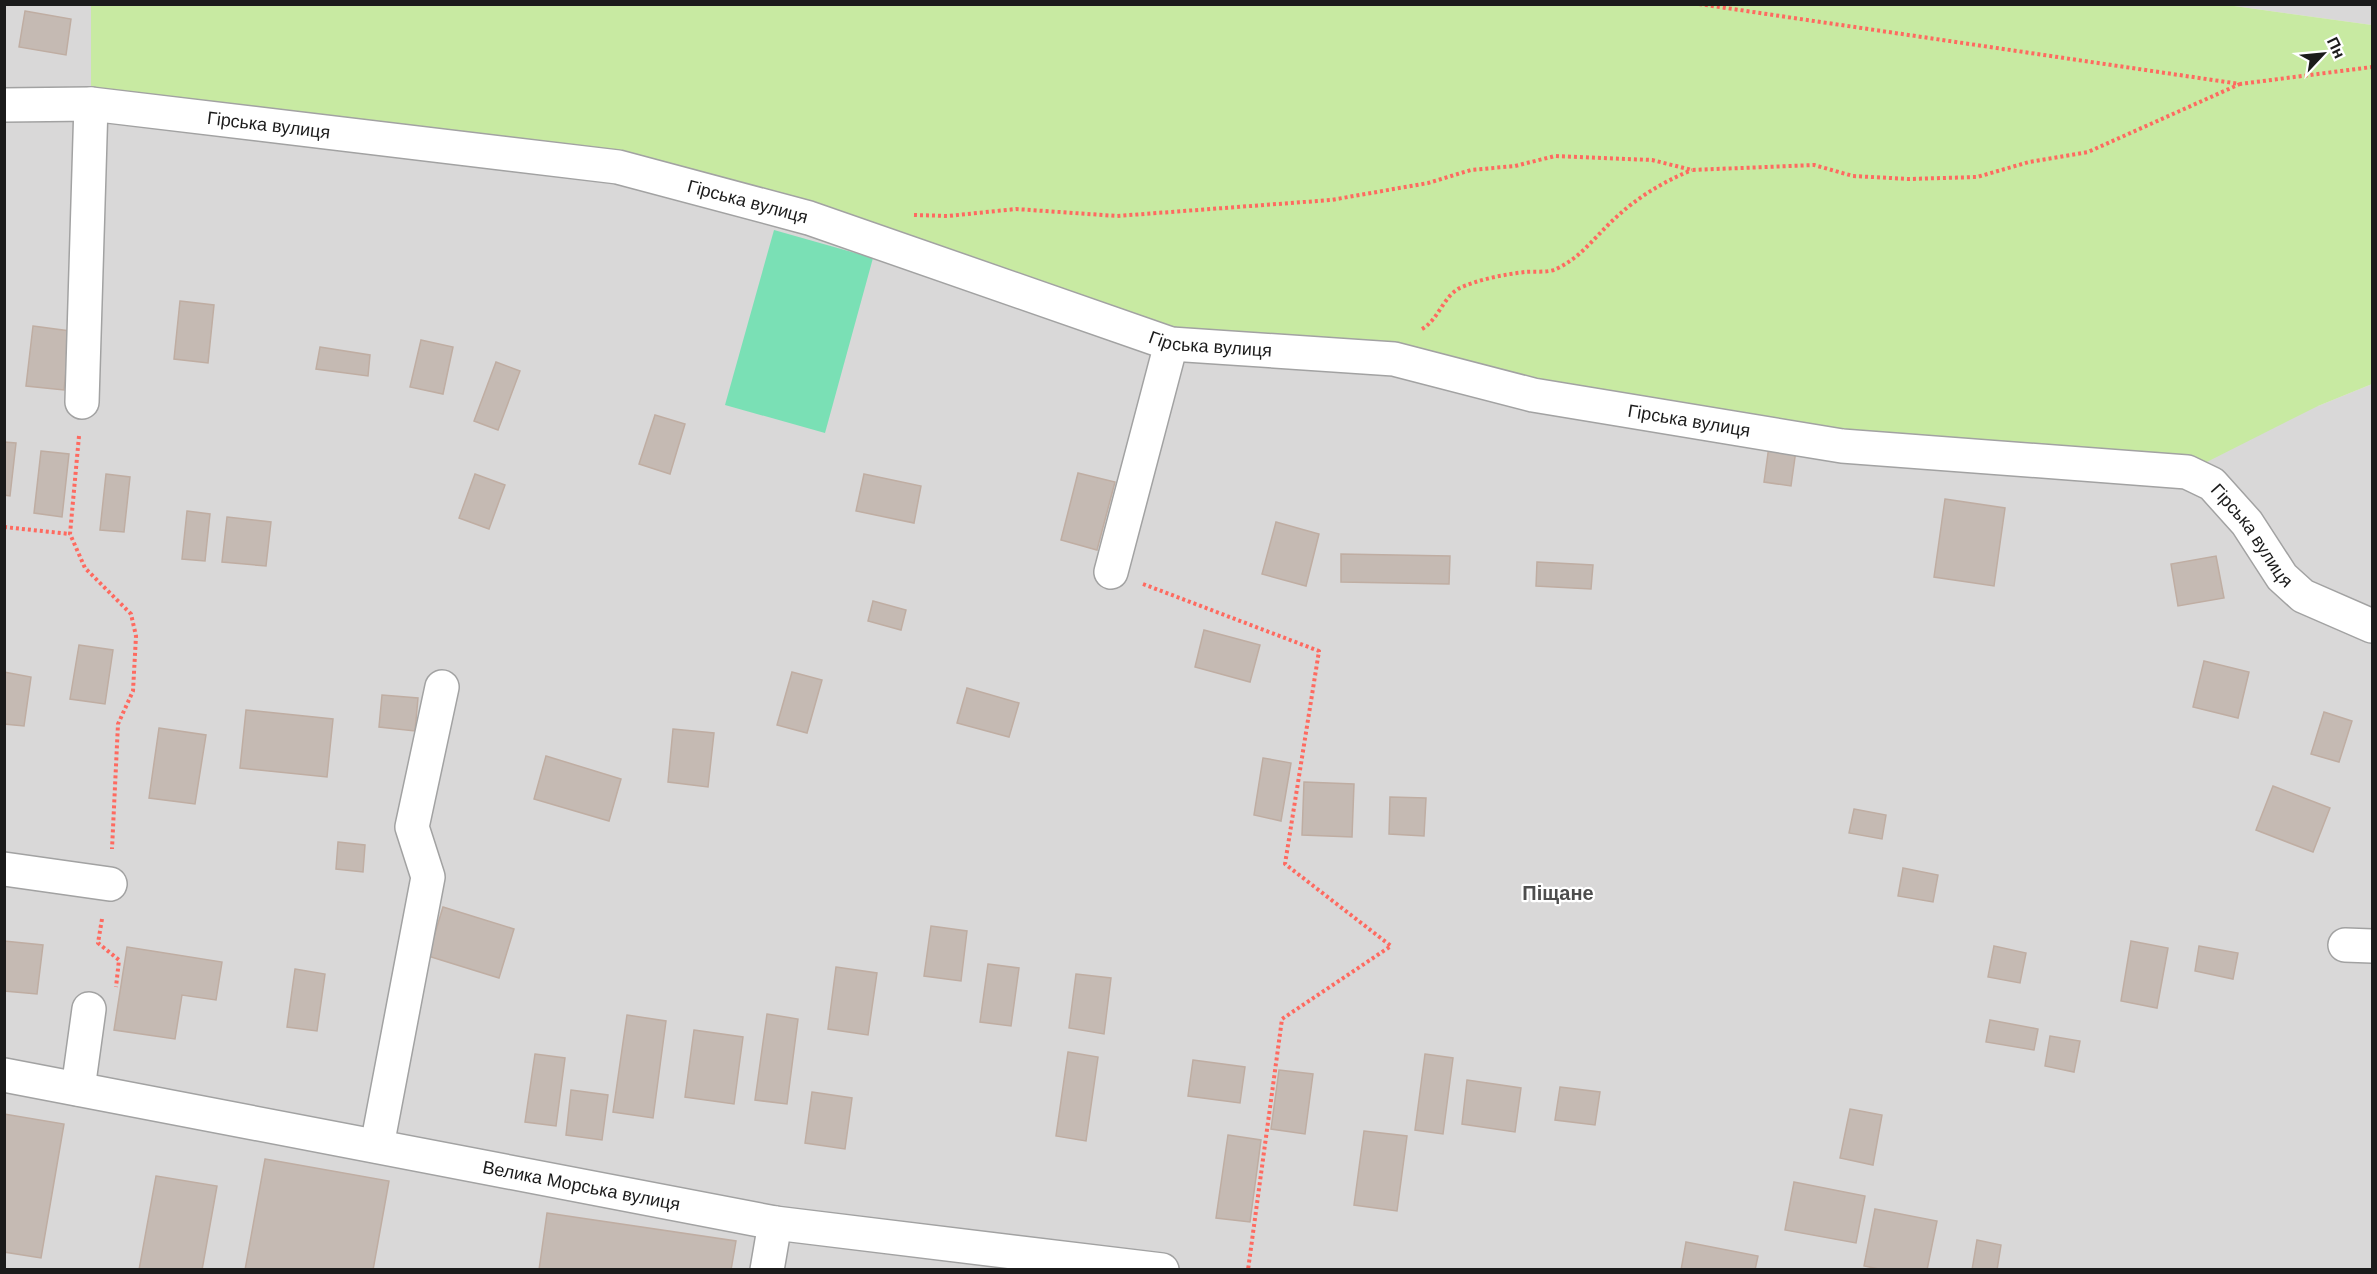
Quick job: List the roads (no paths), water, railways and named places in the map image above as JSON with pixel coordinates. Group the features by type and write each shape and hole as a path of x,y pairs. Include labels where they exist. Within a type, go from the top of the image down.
{"street":[{"name":"Гірська вулиця","path":"4,105 90,104 618,167 809,218 1171,344 1394,359 1533,395 1842,446 2187,472 2212,484 2247,523 2282,577 2303,596 2373,626"},
{"path":"82,402 90,104"},
{"path":"1111,572 1171,344"},
{"path":"377,1146 428,877 412,827 442,687"},
{"path":"4,869 110,884"},
{"path":"78,1089 89,1009"},
{"name":"Велика Морська вулиця","path":"4,1075 775,1223 1162,1269"},
{"path":"767,1269 775,1223"},
{"path":"939,1269 966,1246"}],"district":[{"name":"Піщане","path":"1558,893"}]}
